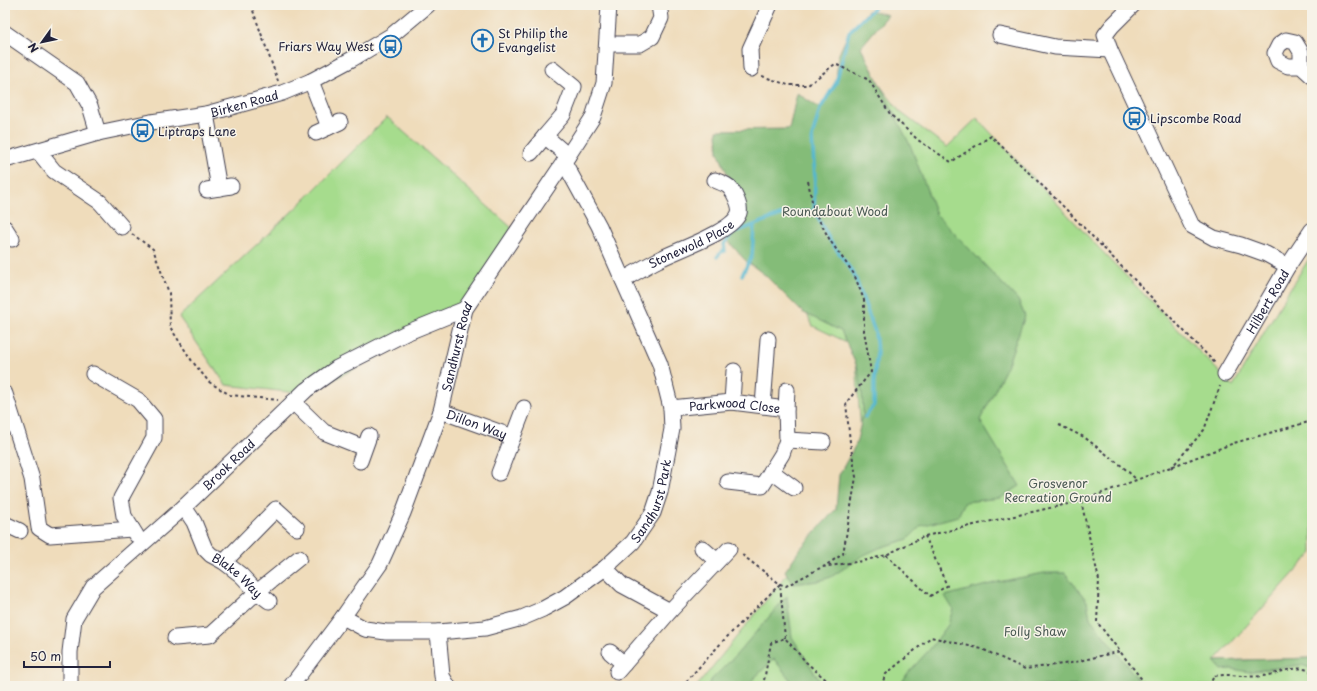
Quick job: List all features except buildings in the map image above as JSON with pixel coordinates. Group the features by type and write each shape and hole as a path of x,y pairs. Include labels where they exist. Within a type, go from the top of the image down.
{"street":[{"name":"Birken Road","path":"38,151 98,133 151,122 206,114 282,93 311,81 392,35 428,5"},
{"name":"Sandhurst Road","path":"291,686 343,617 380,564 403,513 440,411 465,309 566,159 592,117 604,83 609,5"},
{"path":"607,44 640,44 652,37 661,18 659,5"},
{"path":"751,69 750,49 770,5"},
{"path":"1133,5 1105,35 1110,50 1192,226 1214,238 1241,245 1266,254 1288,266"},
{"path":"5,33 77,84 90,106 98,133"},
{"path":"1000,34 1055,47 1110,50"},
{"path":"1301,66 1312,76"},
{"path":"531,153 563,115 574,87 552,68"},
{"path":"311,81 328,127"},
{"path":"206,114 219,188"},
{"path":"545,136 566,159"},
{"path":"5,160 38,151 54,171 100,202 122,227"},
{"name":"Sandhurst Park","path":"343,617 365,629 386,632 438,632 485,628 522,618 565,597 606,568 632,542 654,514 660,492 672,429 670,408 660,364 599,226 566,159"},
{"name":"Stonewold Place","path":"623,280 658,260 718,232 734,220 739,210 733,194 729,187 715,180"},
{"name":"Hilbert Road","path":"1225,374 1288,266 1312,230"},
{"name":"Brook Road","path":"70,686 70,652 74,619 93,588 184,507 306,390 337,368 406,332 465,309"},
{"path":"763,406 768,339"},
{"path":"732,402 734,371"},
{"path":"93,374 138,400 154,419 154,438 121,498 124,516 142,544"},
{"path":"786,408 787,390"},
{"path":"5,394 32,479 39,528 50,535 132,529"},
{"path":"293,402 324,432 364,449"},
{"name":"Parkwood Close","path":"670,408 732,402 786,408 787,440 782,454 762,486 728,482"},
{"name":"Dillon Way","path":"499,473 524,408"},
{"name":"Dillon Way","path":"440,411 513,437"},
{"path":"787,440 823,442"},
{"path":"771,472 794,488"},
{"name":"Blake Way","path":"184,507 194,522 205,549 211,555 224,562 241,575 269,602"},
{"path":"224,562 276,509 297,528"},
{"path":"5,524 20,531"},
{"path":"702,548 717,561"},
{"path":"610,652 620,668 670,611 717,561 734,551"},
{"path":"175,638 210,635 257,592 299,558"},
{"path":"606,568 622,585 670,611"},
{"path":"438,632 442,676 448,686"}],"path":[{"path":"251,5 282,93"},
{"path":"751,69 765,78 788,85 808,85 835,64 869,80 890,114 918,140 951,162 991,136 1058,201 1225,374 1204,430 1171,468"},
{"path":"734,551 780,584 786,586 843,554 856,477 850,442 846,403 871,372 864,331 864,300 854,274 832,242 814,211 808,181"},
{"path":"122,227 153,249 170,294 170,327 192,361 209,382 230,395 293,402"},
{"path":"822,567 863,561 886,555 925,536 1022,516 1081,501 1234,443 1312,421"},
{"path":"1059,425 1084,437 1123,467 1137,480"},
{"path":"1081,501 1099,580 1097,622 1147,686"},
{"path":"886,555 930,596 947,586 925,536"},
{"path":"780,584 785,638 806,662 833,686"},
{"path":"682,686 723,641 780,584"},
{"path":"881,686 886,674 931,637 982,649 1025,670 1071,663 1120,652"},
{"path":"763,686 771,643 785,638"},
{"path":"1209,686 1214,676 1224,674 1264,676 1299,668 1312,672"}],"green space":[{"name":"Roundabout Wood","path":"869,10 888,15 861,47 911,147 936,214 1018,300 1025,316 1007,366 980,420 1020,486 1000,498 965,502 958,516 921,526 908,539 879,548 864,555 831,577 819,581 793,584 785,571 800,549 836,509 839,475 856,444 863,414 862,393 858,369 841,331 802,312 765,275 745,260 721,233 738,199 718,152 717,130 789,129 797,93 821,109 836,83 838,56 849,32"},
{"name":"Grosvenor Recreation Ground","path":"857,55 900,112 947,147 977,118 1097,246 1233,386 1286,295 1312,254 1312,553 1215,661 1312,658 1312,686 697,686 839,510 863,462 855,346 813,326 753,206 816,141"},
{"path":"387,117 512,228 458,315 306,394 226,385 179,317 299,205"},
{"name":"Folly Shaw","path":"1044,573 1065,573 1087,601 1090,618 1143,686 900,686 907,674 930,649 948,625 953,609 945,596 998,582"},
{"path":"787,596 792,637 823,686 795,686 774,659 746,686 707,686 737,654"},
{"path":"1312,658 1312,669 1302,665 1249,672 1232,669 1222,670 1214,661"}],"waterway":[{"path":"865,417 874,405 874,382 877,352 875,332 854,274 831,242 814,211 815,178 812,137 820,109 836,83 849,32 877,5"},
{"path":"717,257 721,252 725,251 724,244 733,233 783,214 814,211"},
{"path":"742,275 752,256 754,225"}],"place":[{"name":"St Philip the Evangelist","path":"482,40"},
{"name":"Friars Way West","path":"390,46"},
{"name":"Lipscombe Road","path":"1134,118"},
{"name":"Liptraps Lane","path":"142,131"}]}
